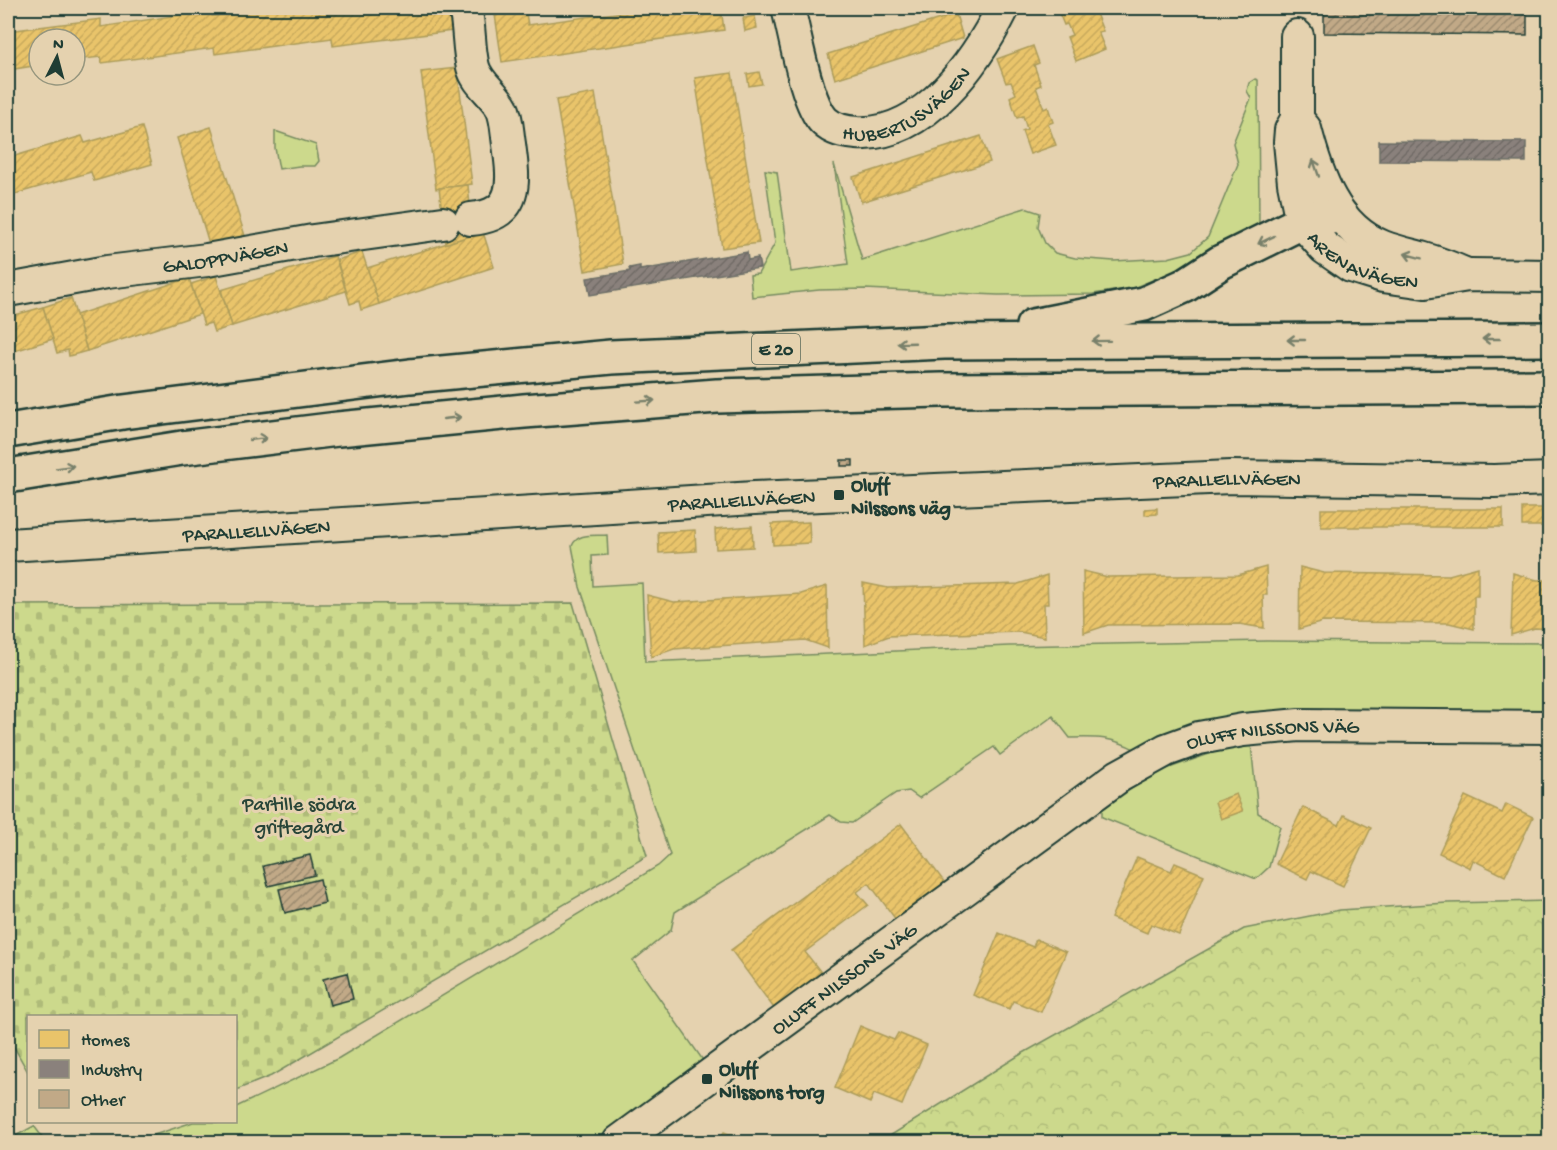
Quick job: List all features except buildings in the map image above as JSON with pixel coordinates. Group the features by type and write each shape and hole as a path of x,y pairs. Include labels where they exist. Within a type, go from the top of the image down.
{"highway":[{"path":"944,342 1144,304 1184,286 1221,262 1302,222 1341,216"},
{"name":"E 20","path":"8,431 123,412 410,376 588,359 944,342 1550,339"},
{"path":"8,476 183,448 338,429 717,396 953,390 1550,387"}],"street":[{"name":"GALOPPVÄGEN","path":"8,290 107,272 207,260 313,242 485,218 499,211 507,203 512,192 503,110 477,76 473,67 465,8"},
{"name":"HUBERTUSVÄGEN","path":"788,8 811,100 823,120 834,129 864,133 899,124 926,110 960,78 1003,8"},
{"name":"ARENAVÄGEN","path":"1297,36 1297,119 1291,130 1290,142 1294,183 1302,222 1325,248 1351,266 1383,276 1425,282 1468,275 1550,276"},
{"name":"ARENAVÄGEN","path":"1297,119 1305,129 1319,177 1341,216 1353,231 1382,247 1426,259 1468,275"},
{"name":"PARALLELLVÄGEN","path":"8,545 754,498 1219,478 1494,481 1550,479"},
{"name":"OLUFF NILSSONS VÄG","path":"619,1143 1119,777 1166,750 1198,738 1291,725 1550,727"}],"green space":[{"path":"1255,79 1258,80 1259,226 1175,271 1133,288 1093,294 998,295 865,289 819,290 752,297 750,275 758,274 775,243 765,170 777,172 791,272 848,264 834,164 862,260 1025,208 1040,213 1038,227 1045,243 1055,253 1075,258 1114,261 1168,258 1191,252 1208,237 1238,164 1233,143 1251,98 1247,91 1249,83"},
{"path":"275,131 316,145 319,161 315,166 279,169"},
{"path":"592,535 607,535 608,555 592,556 593,586 642,583 645,662 1009,646 1266,641 1549,643 1549,715 1136,750 1119,742 1104,739 1070,738 1053,716 1000,755 994,747 919,798 909,791 896,793 852,823 841,822 830,815 675,912 671,930 633,961 705,1063 599,1142 126,1142 190,1123 237,1123 237,1107 339,1058 658,866 670,855 580,587 572,546 578,539"},
{"name":"Partille södra griftegård","path":"573,603 647,856 271,1076 237,1090 237,1015 27,1015 27,1070 8,1036 8,605"},
{"path":"1251,744 1258,813 1280,826 1269,867 1256,879 1102,817 1102,810 1152,774 1232,746"},
{"path":"1549,901 1549,1142 880,1142 1018,1056 1244,929 1340,910 1447,903"},
{"path":"34,1126 46,1142 8,1142 8,1140"}],"place":[{"name":"Oluff Nilssons väg","path":"839,495"},
{"name":"Oluff Nilssons torg","path":"707,1079"}]}
